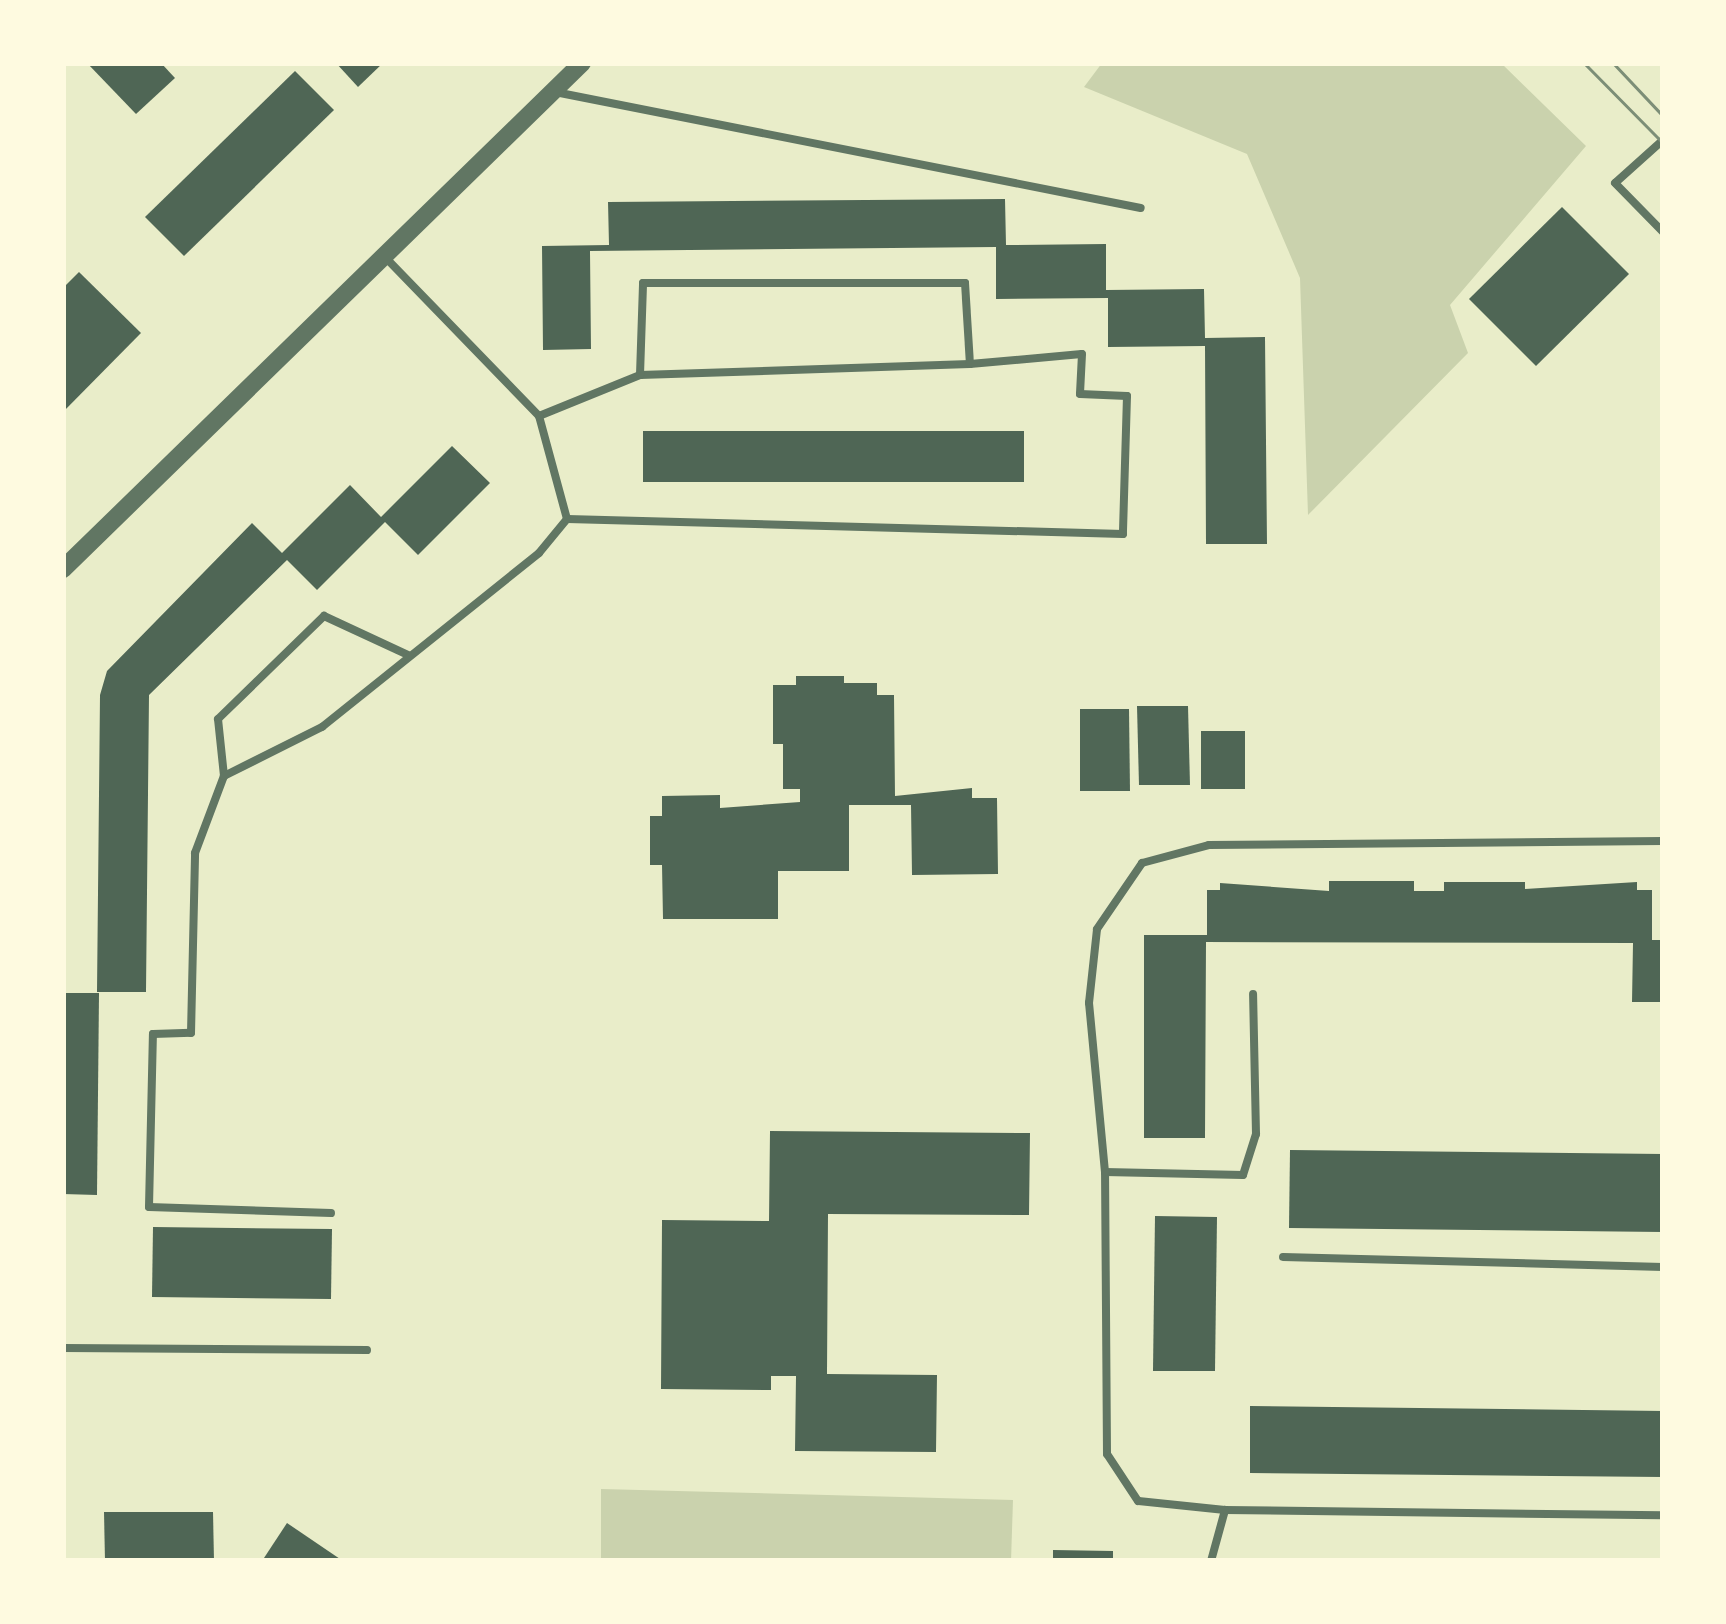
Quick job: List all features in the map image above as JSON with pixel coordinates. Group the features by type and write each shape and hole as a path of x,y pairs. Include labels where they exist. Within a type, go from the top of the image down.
{"street":[{"path":"64,566 582,63"}],"lane":[{"path":"554,92 1141,208"},
{"path":"1663,140 1615,184 1663,232"},
{"path":"384,256 539,416 567,519"},
{"path":"640,375 643,283 965,283 970,364"},
{"path":"539,416 640,375 970,364 1082,354 1080,394 1127,396 1123,534 567,519"},
{"path":"224,776 322,727 539,553 567,519"},
{"path":"331,1213 148,1207 153,1034 191,1033 195,853 224,776 218,719 324,616 408,655"},
{"path":"1663,842 1210,845 1142,863 1097,929 1089,1003 1105,1172 1108,1454 1138,1501 1225,1510 1663,1514"},
{"path":"1105,1172 1243,1175 1256,1134 1253,994"},
{"path":"1283,1257 1663,1267"},
{"path":"63,1348 367,1350"},
{"path":"1211,1561 1225,1510"}],"green space":[{"path":"1102,63 1501,63 1586,146 1450,305 1468,353 1308,515 1300,278 1247,154 1084,87"},
{"path":"601,1489 1013,1500 1011,1561 601,1561"}],"building":[{"path":"87,63 161,63 175,78 136,114"},
{"path":"336,63 383,63 358,87"},
{"path":"295,71 334,110 184,256 145,217"},
{"path":"1005,199 1006,245 1106,244 1106,290 1204,289 1205,338 1265,337 1267,544 1206,544 1205,346 1108,347 1108,298 996,299 996,247 590,251 591,349 543,350 542,246 609,245 608,202"},
{"path":"1562,207 1629,274 1536,366 1469,299"},
{"path":"79,272 141,333 63,412 63,288"},
{"path":"643,431 1024,431 1024,482 643,482"},
{"path":"452,446 490,483 418,555 385,522 317,590 287,560 149,695 146,992 97,992 100,695 107,671 252,523 282,553 350,485 381,517"},
{"path":"796,676 844,676 844,683 877,683 877,695 894,695 895,796 972,788 972,798 997,798 998,874 912,875 911,805 849,805 849,871 778,871 778,919 663,919 662,865 650,865 650,816 662,816 662,796 720,795 720,808 800,802 800,789 783,789 783,744 773,744 773,685 796,685"},
{"path":"1137,706 1188,706 1190,785 1139,785"},
{"path":"1080,709 1129,709 1130,791 1080,791"},
{"path":"1201,731 1245,731 1245,789 1201,789"},
{"path":"1329,881 1414,881 1414,891 1444,891 1444,882 1525,882 1525,889 1637,882 1637,890 1652,890 1652,940 1663,940 1663,1002 1632,1002 1633,943 1206,942 1205,1138 1144,1138 1144,935 1207,935 1207,890 1220,890 1220,883 1329,891"},
{"path":"63,993 99,993 97,1195 63,1194"},
{"path":"770,1131 1030,1133 1029,1215 828,1214 827,1374 937,1375 936,1452 795,1451 796,1376 771,1376 771,1390 661,1389 662,1220 769,1221"},
{"path":"1290,1150 1663,1154 1663,1232 1289,1228"},
{"path":"1155,1216 1217,1217 1215,1371 1153,1371"},
{"path":"153,1227 332,1229 331,1299 152,1297"},
{"path":"1250,1406 1663,1411 1663,1477 1250,1473"},
{"path":"104,1512 213,1512 214,1561 105,1561"},
{"path":"287,1523 343,1561 262,1561"},
{"path":"1053,1550 1113,1551 1113,1561 1053,1561"}],"tram line":[{"path":"1584,63 1663,143"},
{"path":"1613,63 1663,116"}]}
